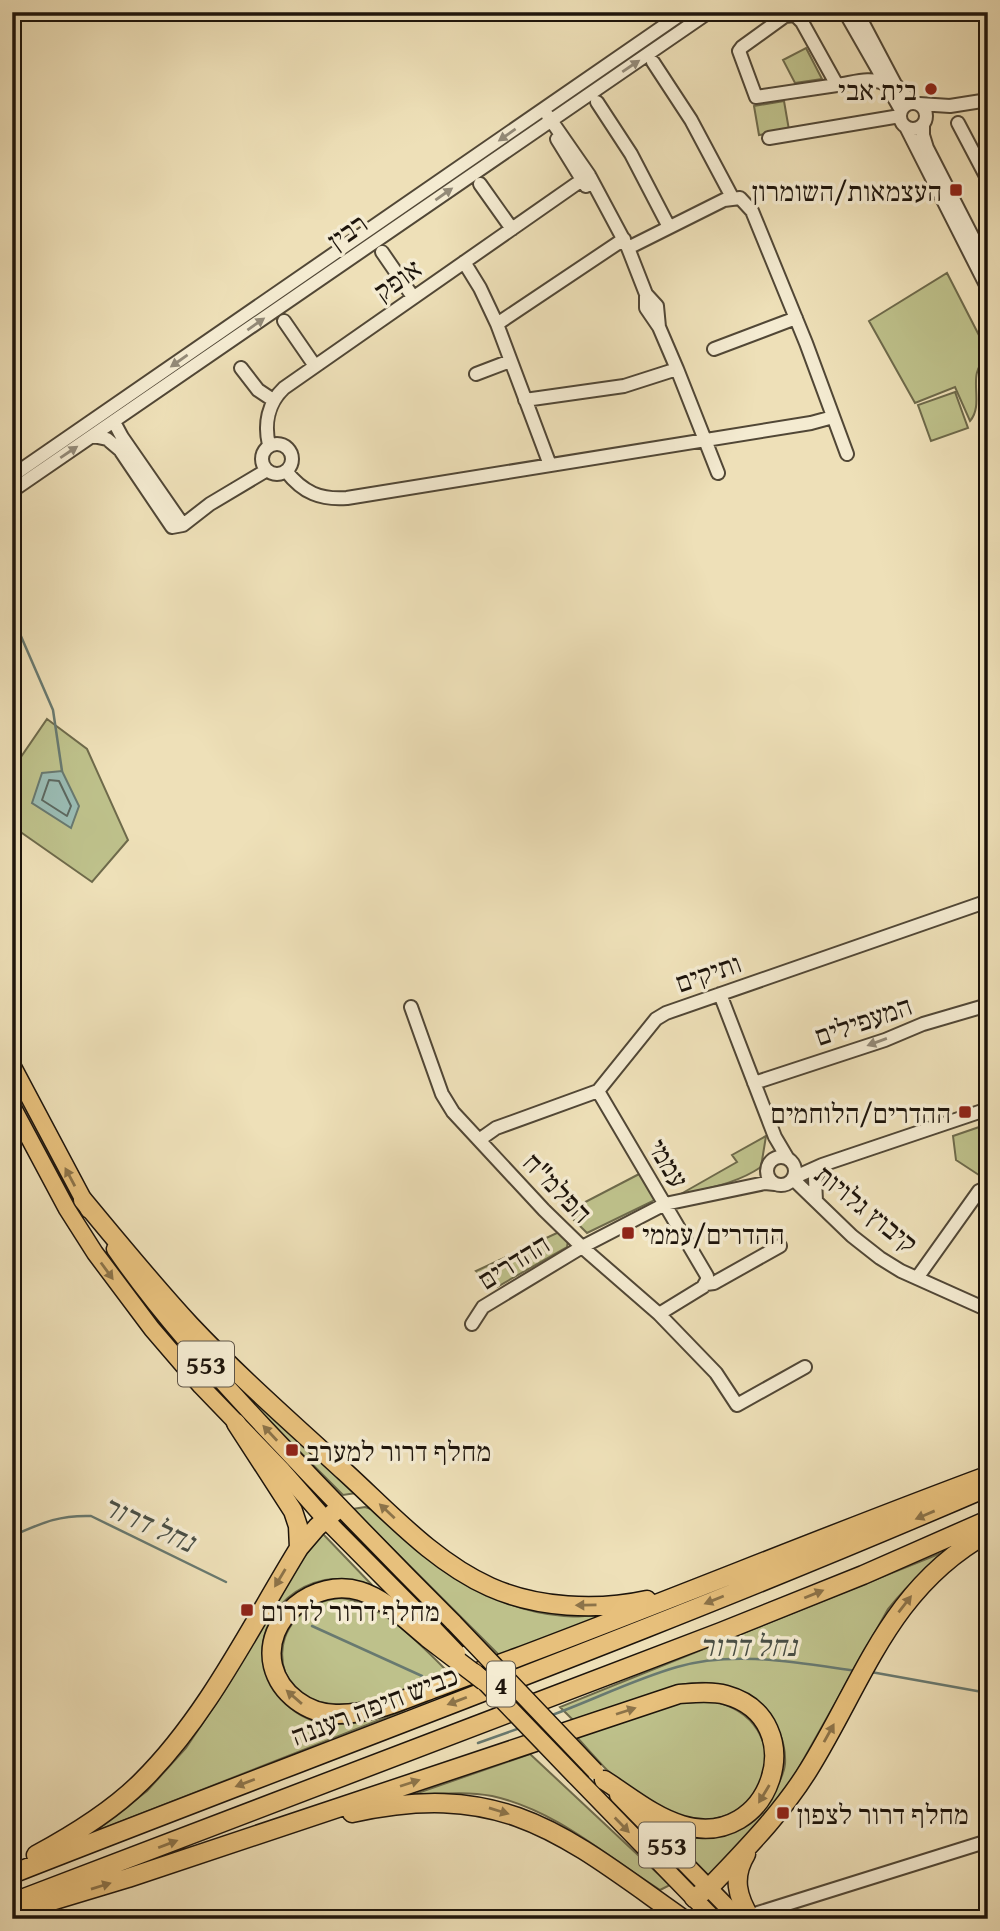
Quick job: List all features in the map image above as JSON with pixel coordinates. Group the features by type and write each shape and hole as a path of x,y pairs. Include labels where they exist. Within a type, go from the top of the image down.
{"highway":[{"path":"83,1200 164,1297 221,1357 399,1522 469,1577 528,1599 575,1606 608,1605 669,1594 793,1550"},
{"path":"236,1423 293,1511 298,1526 299,1548"},
{"path":"484,1681 432,1634 368,1594 341,1588 311,1596 287,1614 277,1628 271,1652 278,1679 294,1699 305,1707 332,1714 362,1713 402,1700 589,1631 988,1475"},
{"name":"כביש חיפה רעננה","path":"12,1874 624,1636 884,1532 988,1487"},
{"path":"12,1866 50,1847 98,1817 140,1784 195,1718 299,1548 339,1508"},
{"name":"כביש חיפה רעננה","path":"12,1902 709,1637 863,1575 988,1520"},
{"path":"694,1898 709,1888 791,1797 881,1637 913,1592 945,1563 988,1533"},
{"path":"12,1913 128,1878 679,1694 713,1692 743,1702 765,1723 775,1754 772,1781 757,1806 744,1817 722,1826 708,1828 682,1825 650,1809 600,1775"},
{"path":"263,1832 398,1804 449,1802 491,1808 541,1825 589,1852 683,1919"},
{"path":"753,1842 741,1862 737,1882 738,1896 754,1916"}],"main road":[{"name":"553","path":"12,1065 83,1200 138,1283 181,1336 339,1508 454,1623 738,1919"},
{"name":"553","path":"12,1106 67,1209 95,1253 175,1357 432,1634"},
{"name":"553","path":"484,1681 714,1919"}],"street":[{"name":"רבין","path":"12,491 547,118 684,12"},
{"name":"רבין","path":"12,476 709,12"},
{"path":"845,12 885,84 907,112 983,259"},
{"path":"857,12 915,129 936,111 950,106"},
{"path":"837,85 802,22 795,15 785,16 740,51 756,97 837,85 859,81 876,80 885,84"},
{"path":"859,81 867,73 869,57"},
{"path":"653,62 691,120 732,197"},
{"path":"769,138 988,100"},
{"path":"597,102 631,154 669,227"},
{"path":"907,112 925,110 923,135 927,148 983,259 988,289"},
{"path":"547,118 626,243 646,293 657,306 659,327 718,473"},
{"path":"958,123 987,178"},
{"name":"אופק","path":"273,400 284,388 585,178"},
{"path":"480,184 512,229"},
{"path":"497,324 626,243 669,227 732,197 740,198 747,202 752,211 847,454"},
{"path":"383,252 414,297"},
{"path":"464,262 497,324 550,465"},
{"path":"714,349 796,318"},
{"path":"284,321 315,366"},
{"path":"476,374 510,361"},
{"path":"240,368 258,390 273,400 267,428 270,445"},
{"path":"525,400 624,386 677,369"},
{"path":"286,471 304,489 321,498 335,499 811,423 833,417"},
{"path":"114,422 178,524"},
{"path":"93,436 107,439 120,450 178,524"},
{"path":"279,443 289,450 292,461 286,471 274,474 264,466 263,450 270,445 279,443"},
{"path":"178,524 264,466"},
{"name":"ותיקים","path":"598,1091 656,1019 666,1013 988,901"},
{"name":"קיבוץ גלויות","path":"720,994 775,1137 790,1161"},
{"name":"המעפילים","path":"754,1083 885,1040 923,1024 988,1005"},
{"name":"הפלמ\"ח","path":"411,1007 442,1094 453,1112 544,1210 659,1314 716,1373 737,1405 804,1367"},
{"path":"479,1140 496,1128 598,1091"},
{"name":"עממי","path":"598,1091 707,1276 706,1284"},
{"path":"775,1137 769,1178 775,1184 787,1184 793,1178 823,1165 988,1109"},
{"path":"770,1163 779,1157 805,1167 823,1165"},
{"path":"790,1161 793,1178"},
{"name":"ההדרים","path":"742,1187 758,1177 770,1163"},
{"path":"816,1202 815,1179 823,1165"},
{"name":"קיבוץ גלויות","path":"793,1178 867,1248 916,1278 988,1310"},
{"name":"ההדרים","path":"472,1324 483,1307 582,1247 665,1204 765,1182 775,1184"},
{"path":"916,1278 979,1191 988,1187"},
{"path":"659,1314 706,1284 714,1283 780,1246"},
{"path":"754,1916 988,1841"}],"green space":[{"path":"806,48 822,79 795,83 783,60"},
{"path":"784,101 789,130 759,135 754,106"},
{"path":"947,273 983,343 988,342 988,359 977,371 976,405 970,421 955,387 915,403 869,321"},
{"path":"955,392 968,428 931,441 918,405"},
{"path":"47,719 87,749 128,840 92,882 12,826 12,770"},
{"path":"988,1124 988,1181 956,1160 953,1136"},
{"path":"766,1136 761,1167 732,1181 679,1195 737,1162 732,1155"},
{"path":"643,1172 655,1199 653,1201 587,1233 566,1212"},
{"path":"559,1232 568,1241 567,1247 497,1287 476,1271"},
{"path":"212,1354 356,1493 343,1495 206,1358"},
{"path":"365,1507 374,1510 460,1580 508,1604 534,1612 564,1616 618,1613 499,1655 353,1509"},
{"path":"323,1534 372,1585 348,1580 325,1580 305,1587 288,1598 275,1613 266,1630 264,1667 272,1686 295,1712 325,1723 360,1722 405,1710 92,1833 147,1791 186,1748 225,1690 302,1559"},
{"path":"956,1547 919,1575 888,1609 775,1806 709,1876 675,1842 683,1836 711,1838 724,1835 746,1823 765,1805 779,1783 785,1764 779,1731 770,1717 745,1695 714,1684 679,1685 573,1720 560,1707"},
{"path":"341,1598 356,1601 385,1616 412,1637 447,1671 377,1699 333,1704 310,1699 294,1687 285,1671 282,1652 287,1634 298,1617 316,1604"},
{"path":"712,1701 740,1712 757,1730 765,1752 763,1774 754,1795 737,1810 714,1819 685,1817 644,1797 607,1770 574,1734 680,1703"},
{"path":"530,1754 670,1885 660,1890 559,1823 515,1803 492,1796 472,1794 412,1795"}],"water":[{"path":"62,771 79,806 71,828 32,803 42,773"}],"waterway":[{"path":"20,634 53,710 62,771"},
{"name":"נחל דרור","path":"12,1536 59,1518 91,1516 226,1582"},
{"name":"נחל דרור","path":"312,1626 422,1676"},
{"name":"נחל דרור","path":"552,1715 646,1677 699,1662 721,1659 767,1660 857,1671"},
{"name":"נחל דרור","path":"871,1672 988,1693"},
{"name":"נחל דרור","path":"478,1743 520,1728"}],"place":[{"name":"בית אבי","path":"931,89"},
{"name":"העצמאות/השומרון","path":"956,190"},
{"name":"ההדרים/הלוחמים","path":"965,1112"},
{"name":"ההדרים/עממי","path":"628,1233"},
{"name":"מחלף דרור למערב","path":"292,1450"},
{"name":"מחלף דרור לדרום","path":"247,1610"},
{"name":"מחלף דרור לצפון","path":"783,1813"}]}
